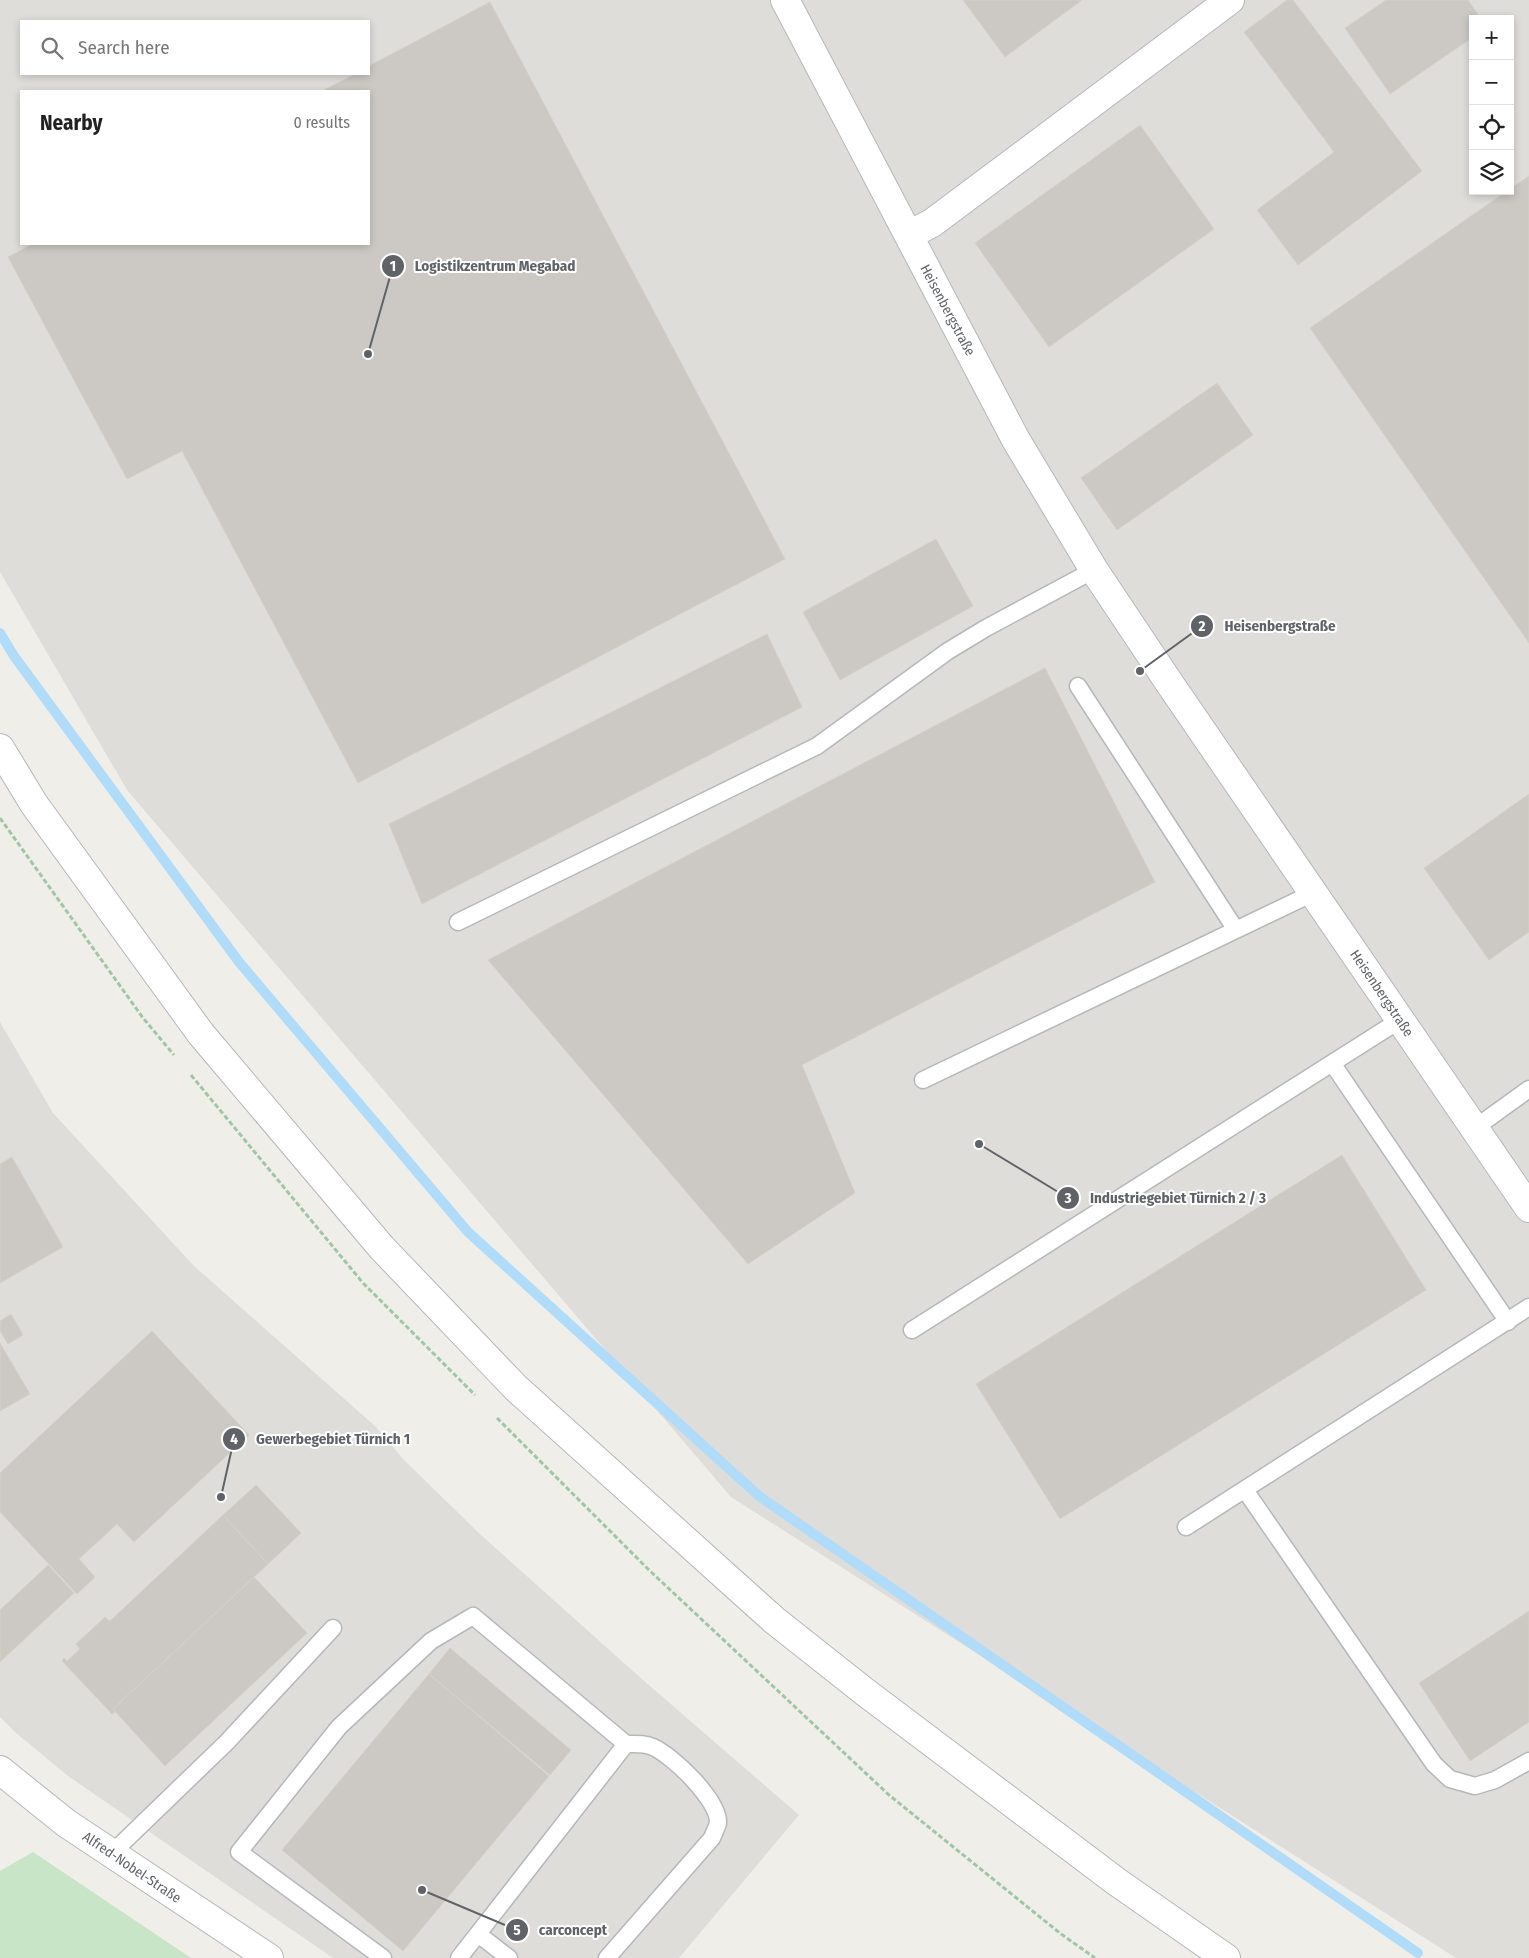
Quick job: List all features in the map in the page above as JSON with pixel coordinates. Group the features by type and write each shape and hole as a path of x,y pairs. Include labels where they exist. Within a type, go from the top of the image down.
{"street":[{"name":"Heisenbergstraße","path":"785,0 1016,440 1094,570 1529,1208"},
{"path":"908,235 932,223 1230,0"},
{"path":"0,748 34,804 201,1034 382,1248 516,1388 774,1620 865,1692 1110,1876 1226,1958"},
{"name":"Alfred-Nobel-Straße","path":"0,1770 66,1823 269,1958"}],"lane":[{"path":"458,922 817,746 948,651 986,628 1094,570"},
{"path":"1078,686 1236,930"},
{"path":"922,1080 1313,893"},
{"path":"912,1330 1400,1020"},
{"path":"1332,1063 1508,1322"},
{"path":"1475,1128 1529,1090"},
{"path":"1186,1527 1529,1307"},
{"path":"1245,1490 1434,1764 1450,1779 1475,1786 1495,1780 1529,1761"},
{"path":"383,1958 240,1852 338,1727 430,1641 473,1616 626,1744 644,1744 656,1748 672,1760 699,1785 713,1804 718,1823 712,1838 607,1958"},
{"path":"112,1854 226,1742 333,1628"},
{"path":"459,1958 626,1744"},
{"path":"478,1934 509,1958"}],"shaded area":[{"path":"0,0 1529,0 1529,1958 1456,1958 731,1497 127,790 0,572"},
{"path":"0,1022 53,1113 194,1266 375,1426 403,1459 481,1535 643,1680 799,1815 679,1958 333,1958 68,1776 16,1733 0,1717"}],"green space":[{"path":"33,1852 191,1958 0,1958 0,1871"}],"building":[{"path":"963,0 1082,0 1005,57"},
{"path":"1287,0 1293,0 1422,171 1298,265 1257,210 1334,152 1244,32"},
{"path":"1386,0 1468,0 1478,15 1469,15 1469,40 1390,94 1345,28"},
{"path":"490,2 785,559 358,783 182,451 127,479 8,257 31,245 370,245 370,90 324,90 353,75 370,75 370,65"},
{"path":"1140,125 1214,229 1049,347 975,243"},
{"path":"1529,176 1529,643 1310,328 1501,195 1514,195 1514,186"},
{"path":"1217,383 1253,435 1117,530 1081,478"},
{"path":"936,539 973,606 840,680 803,612"},
{"path":"767,634 802,707 422,904 389,824"},
{"path":"1045,668 1155,882 802,1065 855,1193 748,1264 488,960"},
{"path":"1529,794 1529,932 1489,960 1424,868"},
{"path":"1342,1155 1426,1290 1060,1519 976,1384"},
{"path":"12,1157 63,1247 0,1283 0,1164"},
{"path":"11,1314 23,1335 8,1344 0,1331 0,1321"},
{"path":"152,1331 249,1435 134,1542 117,1524 79,1559 95,1577 77,1594 0,1512 0,1473"},
{"path":"0,1343 30,1394 0,1411"},
{"path":"256,1485 301,1533 268,1564 223,1515"},
{"path":"223,1515 268,1564 113,1709 115,1712 112,1714 62,1661 64,1658 67,1661 80,1649 76,1644 105,1617 110,1621"},
{"path":"48,1565 74,1593 0,1662 0,1610"},
{"path":"254,1577 307,1633 165,1766 113,1709"},
{"path":"1529,1611 1529,1722 1470,1761 1419,1683"},
{"path":"450,1648 571,1750 550,1775 429,1674"},
{"path":"429,1674 549,1776 403,1951 282,1850"}],"waterway":[{"path":"0,633 14,656 239,962 468,1232 759,1496 1418,1953"}],"place":[{"name":"Logistikzentrum Megabad","path":"368,354"},
{"name":"Heisenbergstraße","path":"1140,671"},
{"name":"Industriegebiet Türnich 2 / 3","path":"979,1144"},
{"name":"Gewerbegebiet Türnich 1","path":"221,1497"},
{"name":"carconcept","path":"422,1890"}]}
